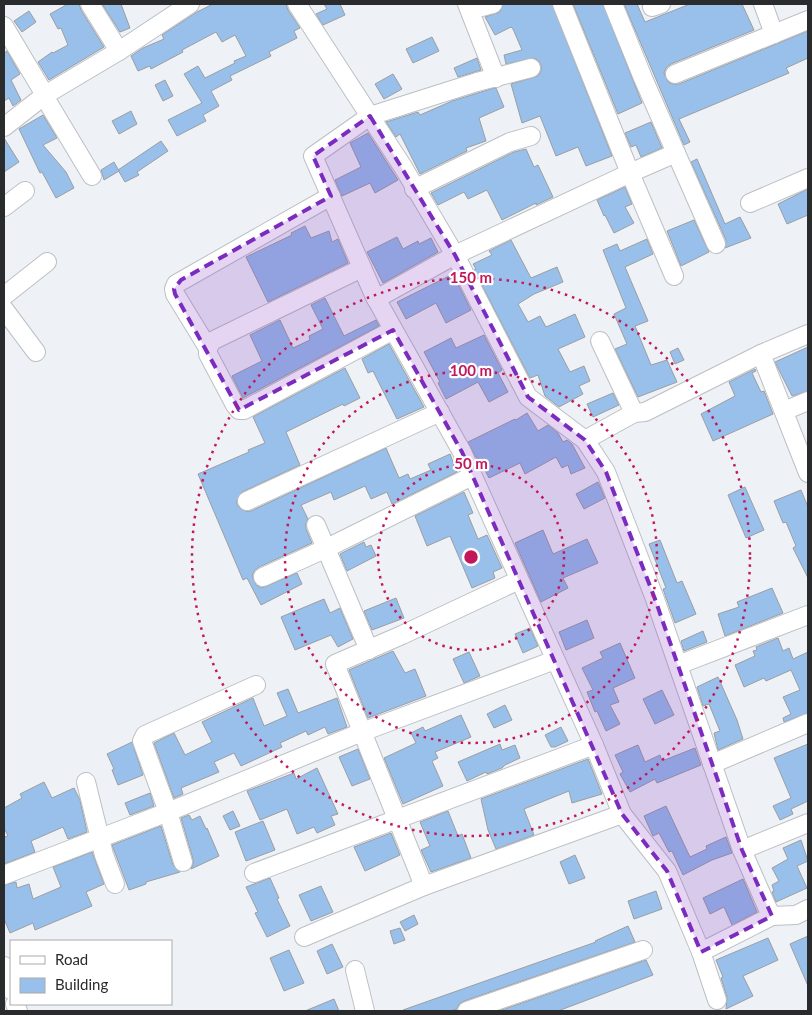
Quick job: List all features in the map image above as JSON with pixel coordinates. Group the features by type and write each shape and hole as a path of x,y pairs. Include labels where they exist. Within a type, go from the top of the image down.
{"street":[{"path":"90,4 119,51"},
{"path":"4,127 44,95 119,51 190,4"},
{"path":"297,4 370,116 455,255 528,397 586,440 606,472 655,599 742,850 772,916"},
{"path":"492,4 469,7 496,78"},
{"path":"562,4 674,276"},
{"path":"613,4 716,244"},
{"path":"764,4 774,34"},
{"path":"674,74 808,20"},
{"path":"6,37 44,95 92,176"},
{"path":"531,68 477,82 370,116 314,156 376,299 462,452 594,745 622,814 667,871 701,952 717,1000"},
{"path":"414,188 510,142 531,136"},
{"path":"376,299 455,255 676,153"},
{"path":"750,203 808,178"},
{"path":"4,207 25,191"},
{"path":"331,196 176,284 175,294 208,348 208,354 239,410 244,410 393,330"},
{"path":"4,296 48,262"},
{"path":"208,348 212,342 362,268"},
{"path":"4,309 36,352"},
{"path":"586,440 634,413 645,412 761,354 808,334"},
{"path":"600,341 634,413"},
{"path":"761,354 808,472"},
{"path":"784,411 808,401"},
{"path":"247,501 440,412"},
{"path":"263,577 327,548 472,476"},
{"path":"316,525 369,650"},
{"path":"424,886 335,664 519,580"},
{"path":"678,665 808,615"},
{"path":"4,875 168,812 362,732 555,660"},
{"path":"183,862 168,812 142,741 145,735 256,684"},
{"path":"712,764 808,724"},
{"path":"254,873 594,745"},
{"path":"86,782 104,855 115,884"},
{"path":"304,937 424,886 622,814"},
{"path":"742,850 808,823"},
{"path":"701,952 772,916 796,915 808,909"},
{"path":"467,1011 643,950"},
{"path":"4,966 10,987"},
{"path":"355,970 365,1011"}],"highlighted area":[{"path":"370,116 455,255 528,397 585,440 606,472 655,599 742,850 772,916 701,952 667,871 622,814 462,452 393,330 239,410 175,294 174,289 181,280 331,196 313,156"}],"building":[{"path":"68,4 79,4 104,47 49,80 38,62 52,52 68,45 61,28 58,29 50,14"},
{"path":"102,4 121,4 130,28 120,32"},
{"path":"213,4 286,4 300,28 294,31 297,38 269,52 271,56 230,76 232,80 211,91 219,106 203,115 206,121 177,136 168,120 202,103 184,74 198,66 205,78 246,56 235,35 222,42 216,32 151,69 150,66 138,71 131,56 143,48 164,39 162,35"},
{"path":"324,4 340,4 345,15 323,25 316,14 327,9"},
{"path":"503,4 552,4 612,156 586,166 578,147 556,156 540,116 522,123 511,84 538,76 541,66 538,60 533,58 506,64 504,55 522,50 513,29 511,27 495,35 485,17 500,12"},
{"path":"573,4 603,4 642,103 618,114"},
{"path":"624,4 637,4 645,22 690,4 742,4 754,30 671,64 664,73 668,82 673,84 679,84 808,31 808,58 786,68 789,73 679,119 690,142 684,145"},
{"path":"29,11 36,22 22,32 14,21"},
{"path":"432,37 439,51 413,63 406,49"},
{"path":"7,51 20,74 11,80 21,100 13,106 9,98 4,101 4,53"},
{"path":"477,58 481,70 458,77 454,68"},
{"path":"393,74 402,89 384,99 375,84"},
{"path":"165,80 173,96 163,101 155,85"},
{"path":"496,88 504,107 479,118 486,141 466,148 467,151 420,174 400,134 396,137 386,122 418,112 420,115 452,101"},
{"path":"131,111 137,124 119,134 112,121"},
{"path":"43,115 57,138 43,145 66,172 74,188 56,198 42,172 40,173 19,129"},
{"path":"651,122 662,148 641,157 636,145 631,147 625,133"},
{"path":"368,133 398,180 375,193 370,183 342,196 335,180 361,167 350,143"},
{"path":"4,138 19,162 4,172"},
{"path":"161,141 168,151 137,172 139,175 125,182 118,170"},
{"path":"526,149 534,167 538,165 553,197 536,205 536,203 502,220 487,190 468,199 464,192 438,205 431,193 514,152"},
{"path":"697,159 725,224 740,217 751,238 725,248 726,240 691,162"},
{"path":"114,162 119,171 104,180 101,170"},
{"path":"625,187 632,204 625,207 634,223 614,233 597,200"},
{"path":"808,189 808,215 787,224 778,204"},
{"path":"694,220 709,252 681,266 667,231"},
{"path":"305,226 311,238 329,231 332,242 338,239 348,263 268,302 246,257 292,235 291,233"},
{"path":"397,237 403,249 418,241 419,244 431,238 438,252 383,283 367,252"},
{"path":"647,239 653,254 625,267 648,321 635,326 651,365 667,360 677,382 638,397 615,349 627,344 614,314 626,308 603,250 617,244 620,251"},
{"path":"511,240 531,278 557,267 563,282 534,294 518,304 528,322 540,316 546,327 575,314 585,337 558,349 570,372 584,366 590,381 579,386 583,394 559,407 545,396 538,375 530,378 474,270 476,269 473,264 492,255 489,251"},
{"path":"453,274 471,310 446,323 436,303 406,319 397,302"},
{"path":"325,298 344,336 376,320 379,326 243,398 232,376 262,361 250,335 280,320 293,348 310,340 309,336 323,329 311,305"},
{"path":"484,335 502,370 498,373 508,392 489,402 478,382 446,399 438,383 440,382 424,352 451,338 456,348"},
{"path":"389,344 424,407 397,419 373,371 368,373 362,359"},
{"path":"808,347 808,391 792,396 775,362"},
{"path":"678,348 684,360 675,364 670,352"},
{"path":"345,368 360,398 344,406 343,404 286,432 300,465 242,492 237,500 237,505 241,509 251,511 386,448 399,478 408,474 410,479 431,470 428,464 450,454 457,472 392,504 387,492 371,499 365,486 334,500 331,492 301,505 308,519 306,529 312,543 259,567 252,576 256,585 262,588 297,573 302,584 261,605 247,578 243,580 198,474 265,443 253,417"},
{"path":"755,369 756,371 752,373 761,392 764,391 773,414 713,441 701,414 735,396 729,382"},
{"path":"613,393 619,405 593,417 587,404"},
{"path":"527,413 538,431 548,425 558,433 563,442 567,440 572,444 585,468 571,474 568,465 562,468 556,457 525,474 520,463 489,478 468,442"},
{"path":"598,482 605,498 584,509 576,494"},
{"path":"745,487 764,530 746,538 728,495"},
{"path":"801,490 808,507 808,578 793,548 796,546 786,522 783,523 774,501"},
{"path":"464,492 473,513 468,515 478,539 487,535 502,568 493,572 495,578 472,588 450,536 427,546 415,516"},
{"path":"543,530 553,554 587,539 598,563 563,578 568,588 541,602 515,543"},
{"path":"660,540 677,583 682,581 696,614 675,623 663,589 666,588 649,544"},
{"path":"364,542 366,547 371,545 376,556 347,571 340,554"},
{"path":"772,588 783,613 725,636 718,614 739,607 737,602"},
{"path":"396,598 404,618 372,630 364,611"},
{"path":"324,599 330,613 340,608 353,639 338,647 331,635 295,650 281,617"},
{"path":"587,620 594,638 566,650 559,632"},
{"path":"530,628 538,646 523,653 515,634"},
{"path":"703,631 707,642 684,651 681,641"},
{"path":"778,638 783,651 789,648 793,659 808,652 808,713 784,722 783,718 791,714 783,697 800,690 791,670 766,681 764,678 744,687 735,665 755,656 753,651 757,650 756,647"},
{"path":"620,643 635,678 613,688 619,702 610,705 620,724 606,731 597,711 595,712 587,692 593,690 582,668 603,658 600,652"},
{"path":"393,651 405,673 415,669 426,696 368,718 349,670"},
{"path":"469,652 480,676 464,683 453,659"},
{"path":"718,677 737,720 743,739 718,750 714,733 720,731 709,704 703,706 697,687"},
{"path":"288,689 298,713 337,698 347,727 328,734 325,727 308,735 306,731 280,743 282,747 241,766 234,753 214,762 219,772 181,788 183,794 174,798 154,743 174,733 185,755 212,742 202,722 253,698 264,726 287,716 277,693"},
{"path":"662,690 674,715 655,724 643,699"},
{"path":"505,705 512,720 494,728 487,714"},
{"path":"461,715 471,737 435,752 438,758 432,761 443,786 403,804 384,758 416,743 411,733 423,727 425,731"},
{"path":"561,727 568,741 551,747 545,735"},
{"path":"132,742 143,775 118,785 112,770 114,769 107,754"},
{"path":"500,744 502,750 515,745 520,758 502,768 487,774 486,772 467,781 458,762"},
{"path":"808,744 808,801 791,809 793,814 780,820 773,806 791,798 774,758"},
{"path":"638,745 645,762 660,755 662,761 695,748 701,765 657,783 655,779 630,792 620,774 623,772 615,755"},
{"path":"358,749 370,779 352,786 339,757"},
{"path":"588,759 602,794 572,803 569,791 524,809 534,835 496,849 488,830 481,799"},
{"path":"317,768 338,814 331,816 335,825 317,833 314,827 297,834 287,809 260,820 247,791 294,773 296,779"},
{"path":"44,782 52,798 74,788 80,800 87,832 68,839 63,827 31,841 35,852 4,864 4,837 8,836 4,828 4,808 22,798 20,794"},
{"path":"150,793 154,806 130,815 125,803"},
{"path":"666,806 690,857 707,849 706,846 726,837 732,853 712,860 683,875 672,851 669,852 659,833 653,836 644,816"},
{"path":"233,811 240,826 230,830 223,816"},
{"path":"448,811 458,836 462,834 471,858 431,872 421,850 430,846 420,822"},
{"path":"189,815 192,820 200,816 219,856 191,869 193,859 181,818"},
{"path":"263,821 275,850 246,861 235,832"},
{"path":"161,826 173,865 180,872 146,882 146,884 129,890 112,845"},
{"path":"391,833 400,855 365,871 354,847"},
{"path":"801,840 808,861 797,866 807,888 776,902 772,892 774,891 772,885 779,881 772,868 788,859 783,848"},
{"path":"92,852 104,884 86,892 92,906 35,930 33,923 10,933 4,919 4,885 16,882 17,888 29,884 33,899 61,887 53,867"},
{"path":"575,855 585,878 569,884 560,862"},
{"path":"270,878 279,898 277,899 290,926 267,937 255,913 258,912 246,887"},
{"path":"743,879 757,912 732,925 724,907 710,914 703,898"},
{"path":"321,886 333,912 311,921 299,895"},
{"path":"656,891 662,909 634,919 628,901"},
{"path":"414,915 418,924 405,931 400,922"},
{"path":"628,926 635,942 464,1001 459,1004 457,1009 450,1011 403,1011 596,942"},
{"path":"400,928 405,940 394,944 390,931"},
{"path":"808,936 808,986 790,944"},
{"path":"768,938 778,960 743,976 753,996 726,1009 727,997 721,978 723,977 716,960"},
{"path":"332,944 343,967 327,974 317,951"},
{"path":"289,950 304,983 284,991 270,958"},
{"path":"646,960 653,975 558,1011 499,1011"},
{"path":"334,999 339,1011 305,1011"}]}
